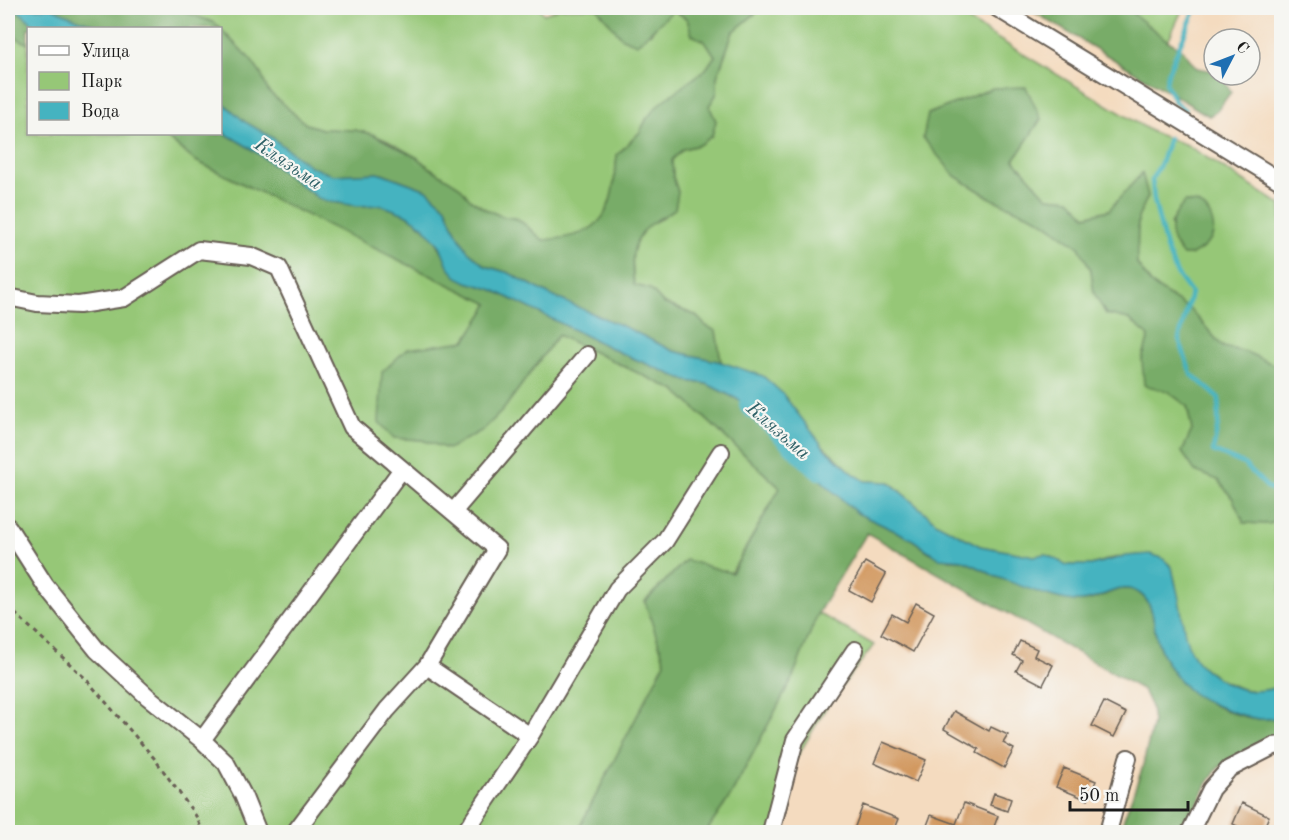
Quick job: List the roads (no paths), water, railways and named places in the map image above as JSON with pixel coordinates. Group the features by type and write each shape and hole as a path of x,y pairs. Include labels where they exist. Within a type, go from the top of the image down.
{"street":[{"path":"997,8 1281,182"},
{"path":"8,297 37,303 79,305 124,298 199,250 250,256 279,268 352,427 497,549 427,666 387,710 295,832"},
{"path":"453,512 587,355"},
{"path":"465,832 530,736 617,589 664,541 721,452"},
{"path":"202,740 402,469"},
{"path":"8,527 45,585 97,650 226,763 243,795 258,832"},
{"path":"771,832 795,740 855,650"},
{"path":"427,666 530,736"},
{"path":"1190,832 1211,789 1229,769 1274,746 1281,746"},
{"path":"1108,832 1128,758"}],"water":[{"path":"15,8 52,8 102,27 37,27"},
{"path":"222,102 245,122 271,137 310,166 333,175 381,173 427,190 446,207 455,230 467,250 485,266 509,273 552,296 629,329 673,351 721,362 763,376 782,393 826,450 854,474 865,481 889,482 937,523 980,546 1034,556 1045,554 1067,565 1091,565 1126,556 1150,554 1162,558 1172,567 1186,638 1198,663 1213,676 1245,690 1259,691 1281,686 1281,717 1252,718 1214,704 1191,692 1176,676 1163,656 1151,609 1139,593 1125,589 1089,600 1073,601 1026,588 994,576 962,560 939,558 910,538 857,513 812,472 786,432 749,405 707,384 687,381 623,354 491,289 457,277 449,268 440,246 415,220 381,205 357,206 321,200 250,148 222,132"}],"waterway":[{"path":"1185,110 1175,102 1166,84 1168,72 1196,8"},
{"path":"1169,138 1161,163 1152,179 1154,200 1166,248 1177,274 1191,293 1179,339 1191,374 1219,398 1218,424 1213,451 1244,464 1267,487 1282,495"},
{"name":"Клязьма","path":"753,404 760,408 820,466"}]}
